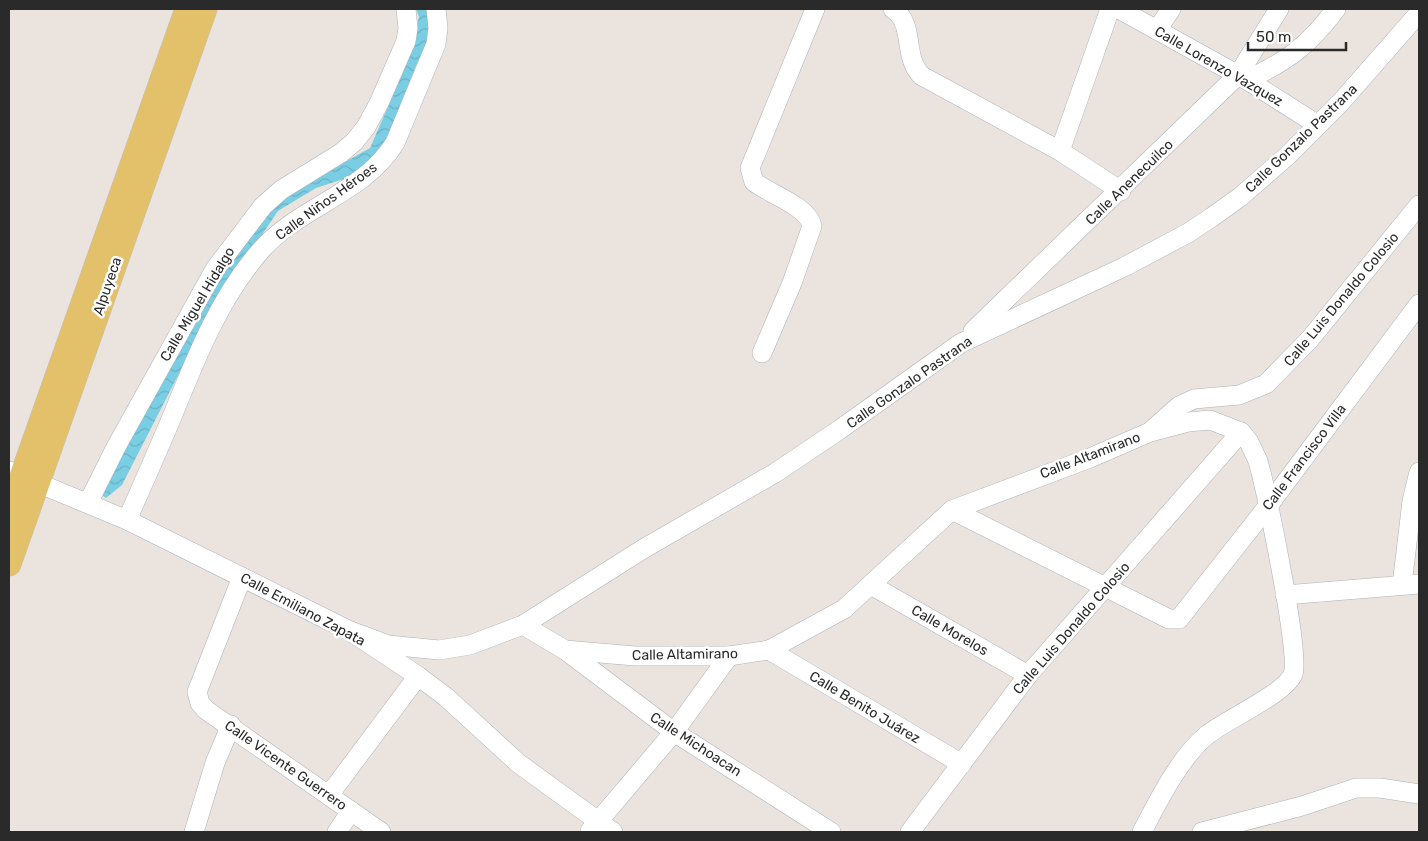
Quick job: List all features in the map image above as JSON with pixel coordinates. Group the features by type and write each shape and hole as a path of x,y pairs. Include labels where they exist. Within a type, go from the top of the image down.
{"main road":[{"name":"Alpuyeca","path":"9,564 23,476 74,324 187,9"},
{"name":"Alpuyeca","path":"9,512 205,9"}],"street":[{"name":"Calle Miguel Hidalgo","path":"88,504 116,447 215,269 263,206 289,185 341,153 366,127 406,41 408,28 406,9"},
{"name":"Calle Niños Héroes","path":"127,520 207,336 238,280 262,249 282,230 361,178 378,165 391,149 436,44 438,28 436,9"},
{"path":"762,353 792,283 812,226 811,219 804,212 754,182 750,168 815,9"},
{"path":"893,9 902,18 914,66 922,76 1060,151 1121,191"},
{"path":"1060,151 1110,9"},
{"name":"Calle Lorenzo Vazquez","path":"1119,9 1243,78 1318,125"},
{"path":"1157,30 1171,9"},
{"name":"Calle Anenecuilco","path":"961,342 1243,78 1280,9"},
{"path":"1243,78 1271,69 1305,46 1336,9"},
{"name":"Calle Gonzalo Pastrana","path":"350,632 388,645 439,650 470,645 523,624 643,549 775,473 840,430 961,342 1124,267 1188,233 1240,197 1318,125 1419,13"},
{"name":"Calle Luis Donaldo Colosio","path":"1150,432 1179,406 1194,399 1239,395 1266,384 1310,339 1419,205"},
{"name":"Calle Francisco Villa","path":"1106,587 1169,619 1179,619 1268,506 1419,304"},
{"name":"Calle Altamirano","path":"523,624 565,650 635,656 730,656 769,650 829,618 871,585 952,510 1017,483 1090,458 1150,432 1188,422 1210,420 1241,432"},
{"path":"1142,832 1158,803 1197,744 1219,726 1286,685 1295,667 1285,595 1258,461 1249,442 1241,432"},
{"name":"Calle Luis Donaldo Colosio","path":"910,832 1028,675 1241,432"},
{"path":"1285,595 1410,584 1412,501 1419,472"},
{"name":"Calle Emiliano Zapata","path":"23,476 127,520 350,632 418,676 446,697 518,763 600,829"},
{"path":"952,510 1106,587"},
{"name":"Calle Vicente Guerrero","path":"242,577 198,692 200,702 206,710 231,725 381,832"},
{"name":"Calle Morelos","path":"871,585 1028,675"},
{"name":"Calle Michoacan","path":"565,650 674,732 830,832"},
{"name":"Calle Benito Juárez","path":"769,650 962,764"},
{"path":"600,829 730,656"},
{"path":"329,795 418,676"},
{"path":"194,832 215,763 231,725"},
{"path":"1202,832 1302,806 1356,788 1380,788 1419,794"},
{"path":"337,832 351,811"}],"water":[{"path":"416,9 427,9 433,29 415,68 381,155 353,176 316,188 278,211 212,309 122,485 106,498 97,491 200,305 277,200 370,148 407,63 419,17"}]}
